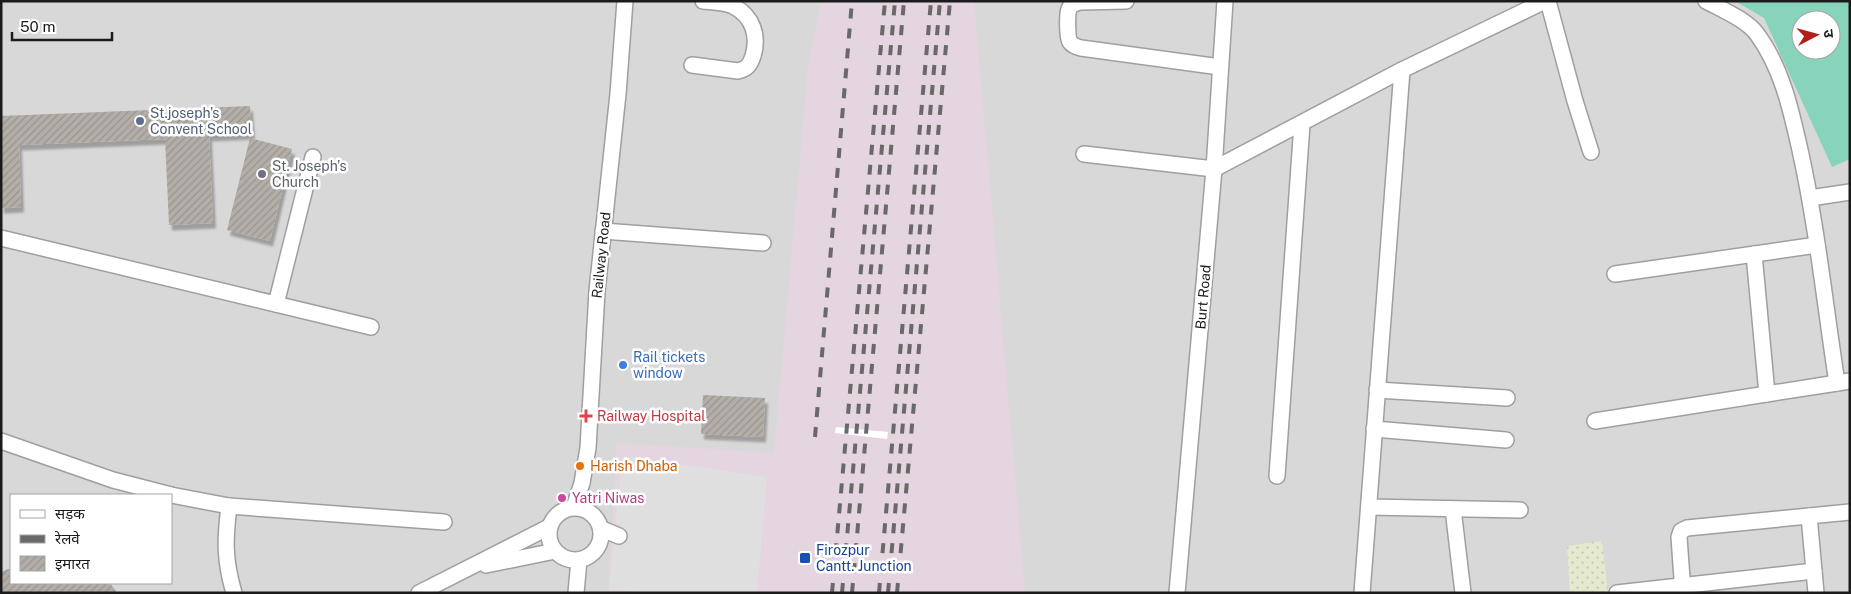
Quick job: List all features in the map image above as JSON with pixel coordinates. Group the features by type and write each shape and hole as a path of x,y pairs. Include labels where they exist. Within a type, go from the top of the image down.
{"street":[{"name":"Railway Road","path":"574,507 582,484 588,448 597,291 618,94 625,1"},
{"path":"692,65 738,71 745,69 750,64 755,48 756,34 752,24 743,13 733,4 703,1"},
{"path":"1126,1 1073,4 1069,9 1068,33 1070,41 1074,46 1081,48 1220,67"},
{"name":"Burt Road","path":"1177,593 1214,169 1225,1"},
{"path":"1084,154 1214,169 1402,70 1546,1 1591,152"},
{"path":"1595,421 1843,382 1810,198 1791,112 1773,60 1755,32 1731,15 1706,1"},
{"path":"1362,593 1402,70"},
{"path":"1277,476 1302,124"},
{"path":"276,304 313,157"},
{"path":"1810,198 1850,192"},
{"path":"603,232 763,243"},
{"path":"1,238 371,327"},
{"path":"1615,274 1817,245"},
{"path":"1754,254 1767,394"},
{"path":"1377,390 1507,398"},
{"path":"1374,429 1506,440"},
{"path":"1,441 112,480 167,494"},
{"path":"172,495 229,506 444,522"},
{"path":"229,506 226,538 227,569 234,593"},
{"path":"1368,506 1520,510"},
{"path":"419,593 549,527 558,513 574,507 587,509 596,517 602,529 600,544 592,555 579,560 567,559 555,551 550,541 549,527"},
{"path":"1453,509 1463,593"},
{"path":"1683,588 1679,537 1681,531 1687,528 1850,512"},
{"path":"1808,516 1816,593"},
{"path":"602,529 620,536"},
{"path":"465,569 555,551"},
{"path":"576,593 579,560"},
{"path":"1617,593 1683,588 1814,571"}],"shaded area":[{"path":"1,1 1850,1 1850,593 1,593"},
{"path":"821,1 974,1 1025,593 608,593 617,443 774,453 808,67"},
{"path":"631,457 767,477 757,593 658,593 609,590 621,470"}],"green space":[{"path":"1735,1 1850,1 1850,159 1832,167 1764,18"},
{"path":"1602,541 1608,593 1570,593 1567,546"}],"pier":[{"path":"836,427 888,432 887,439 835,433"}],"building":[{"path":"250,106 252,134 209,136 213,223 169,225 165,139 19,145 21,207 1,208 1,116"},
{"path":"250,138 292,149 270,241 227,230"},
{"path":"703,395 765,398 763,437 701,434"},
{"path":"10,568 10,584 111,584 117,593 1,593 1,572"}],"railway":[{"path":"815,437 852,1"},
{"path":"832,593 885,1"},
{"path":"842,593 895,1"},
{"path":"852,593 904,1"},
{"path":"879,593 931,1"},
{"path":"888,593 940,1"},
{"path":"897,593 950,1"}],"place":[{"name":"St.joseph's Convent School","path":"140,121"},
{"name":"St. Joseph's Church","path":"262,174"},
{"name":"Rail tickets window","path":"623,365"},
{"name":"Railway Hospital","path":"586,416"},
{"name":"Harish Dhaba","path":"580,466"},
{"name":"Yatri Niwas","path":"562,498"},
{"name":"Firozpur Cantt. Junction","path":"805,558"}]}
